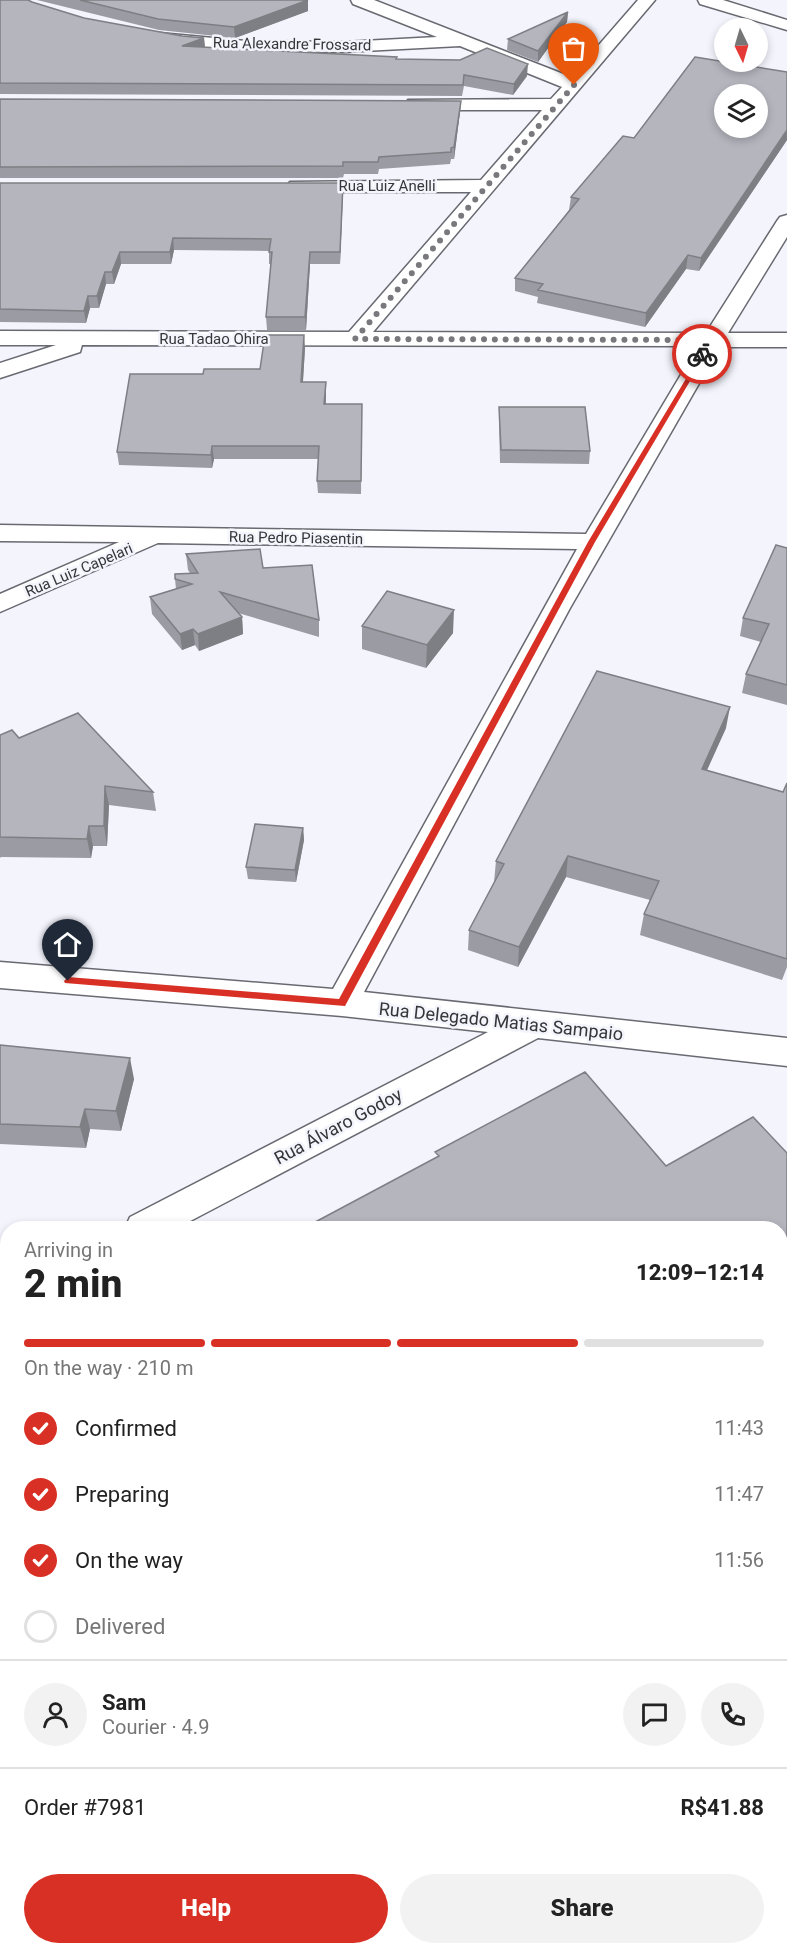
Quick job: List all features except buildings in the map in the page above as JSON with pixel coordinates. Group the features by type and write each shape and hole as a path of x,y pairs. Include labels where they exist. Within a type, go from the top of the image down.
{"street":[{"path":"359,0 574,85"},
{"path":"355,339 647,0"},
{"path":"706,0 787,25"},
{"name":"Rua Alexandre Frossard","path":"142,36 246,46 344,47 460,41"},
{"path":"391,104 557,105"},
{"name":"Rua Luiz Anelli","path":"273,186 487,186"},
{"path":"342,1003 592,542 710,340 787,221"},
{"name":"Rua Tadao Ohira","path":"0,338 787,340"},
{"path":"0,371 95,338"},
{"name":"Rua Pedro Piasentin","path":"0,533 592,542"},
{"name":"Rua Luiz Capelari","path":"0,604 158,536"},
{"name":"Rua Delegado Matias Sampaio","path":"0,975 342,1003 787,1052"},
{"name":"Rua Álvaro Godoy","path":"156,1221 534,1024"}],"way so far":[{"path":"574,85 355,339 710,340 702,354"}],"route":[{"path":"68,981 342,1003 592,542 702,354"}]}
